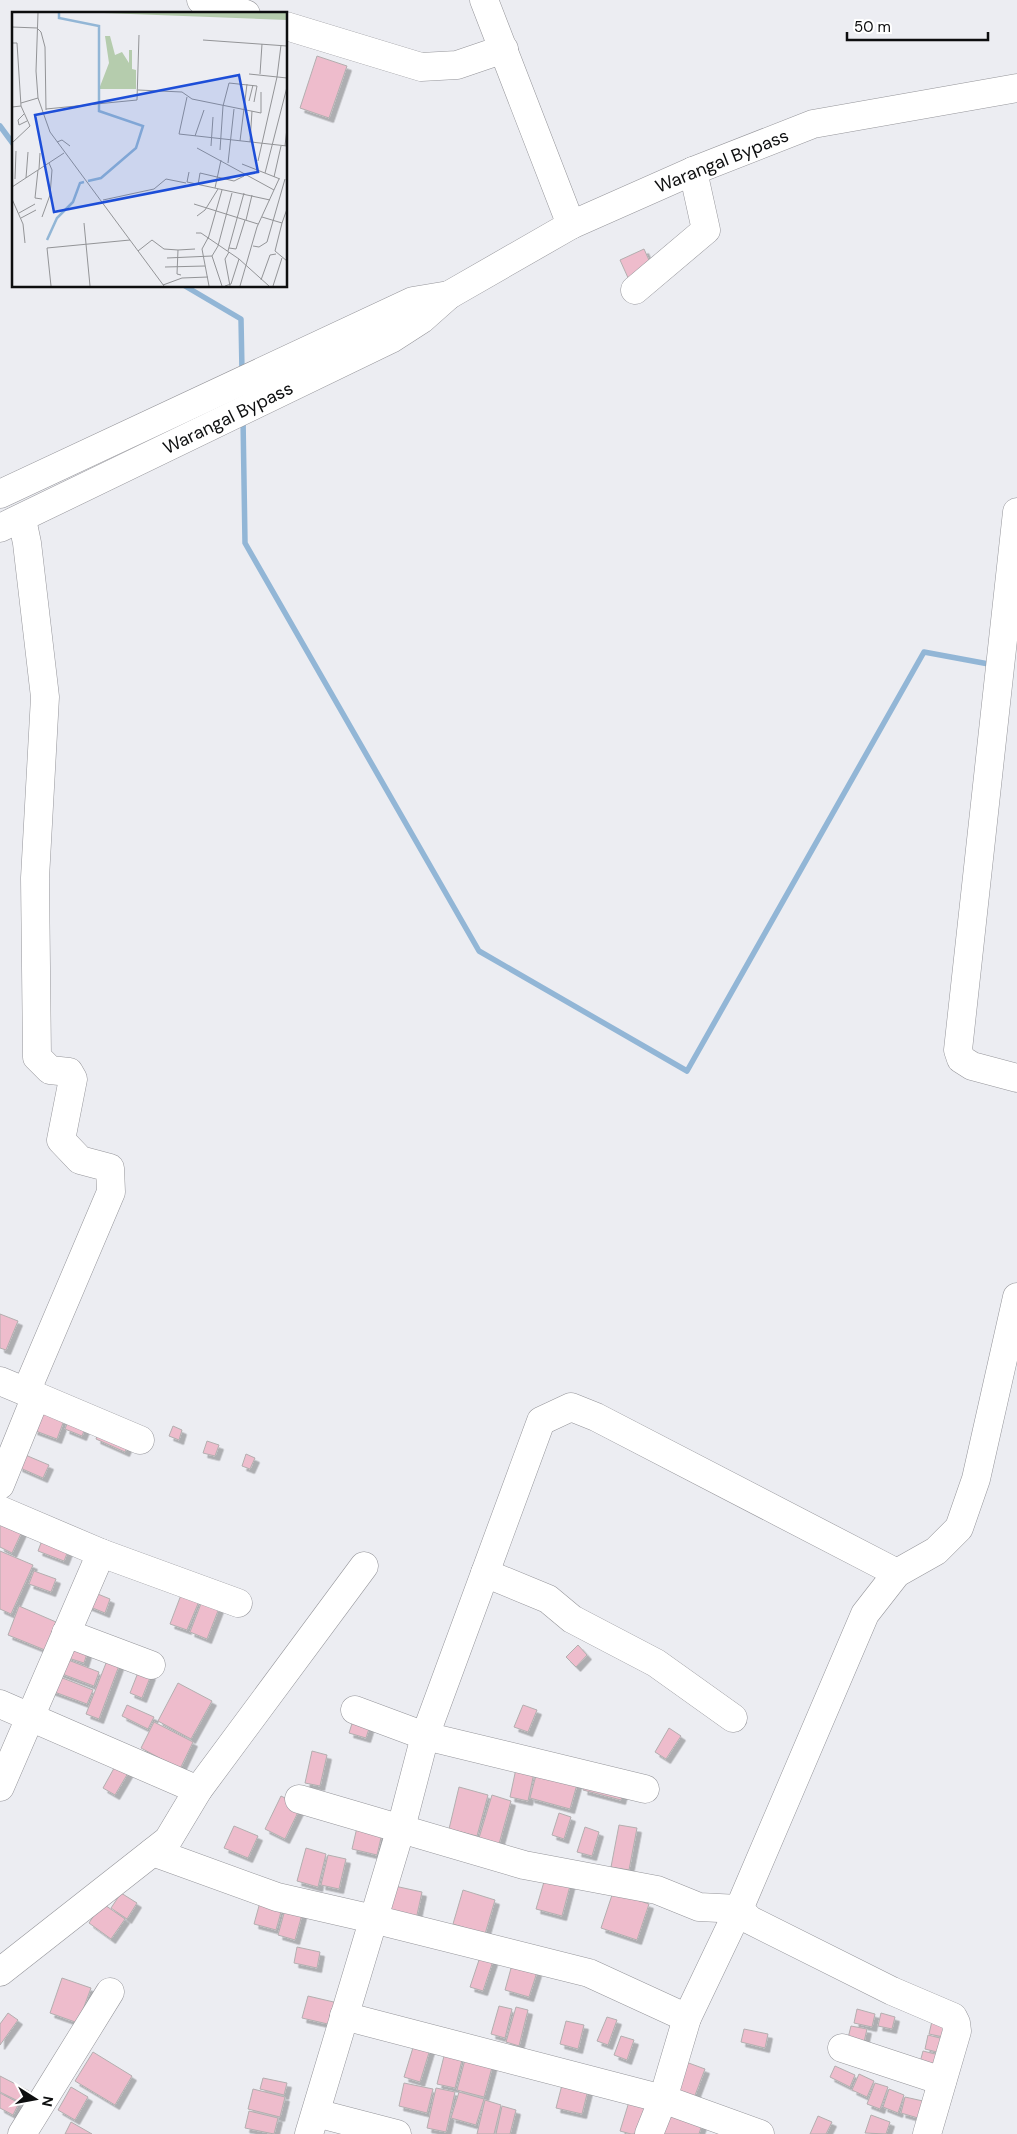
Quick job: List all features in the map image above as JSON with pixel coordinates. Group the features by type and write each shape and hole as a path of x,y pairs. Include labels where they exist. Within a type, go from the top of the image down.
{"street":[{"path":"201,0 240,12"},
{"path":"484,0 572,225"},
{"path":"288,27 421,67 457,65 504,49"},
{"name":"Warangal Bypass","path":"0,494 213,393 319,359 391,339 422,319 448,295 572,225 693,171 813,124 1013,93"},
{"path":"635,290 706,230 693,171"},
{"name":"Warangal Bypass","path":"11,524 222,421 319,359"},
{"path":"1017,512 958,1050 961,1059 972,1066 1017,1078"},
{"path":"0,1485 31,1394 112,1192 110,1168 80,1160 61,1140 73,1079 69,1072 50,1070 37,1057 35,878 46,697 27,543 11,524"},
{"path":"649,2134 663,2099 687,2018 739,1909 865,1614 897,1573 936,1551 959,1528 976,1479 1017,1297"},
{"path":"0,1381 140,1440"},
{"path":"396,2134 312,2123 401,1828 425,1736 541,1421 571,1408 605,1421 897,1573"},
{"path":"0,1510 101,1552 238,1603"},
{"path":"0,1787 101,1552"},
{"path":"0,1972 168,1840 198,1790 364,1566"},
{"path":"485,1573 548,1599 572,1619 656,1663 733,1718"},
{"path":"66,1633 151,1665"},
{"path":"0,1704 198,1790"},
{"path":"355,1710 425,1736 645,1789"},
{"path":"299,1799 524,1865 657,1890 699,1907 739,1909 750,1920 892,1990 953,2017 956,2023 956,2031 927,2134"},
{"path":"153,1852 277,1897 373,1918 589,1973 687,2018"},
{"path":"22,2134 110,1992"},
{"path":"344,2016 663,2099 756,2133"},
{"path":"842,2048 942,2081"}],"building":[{"path":"317,56 347,66 329,118 300,108"},
{"path":"644,249 653,269 629,280 620,260"},
{"path":"0,1314 18,1321 6,1350 0,1348"},
{"path":"42,1406 66,1415 57,1439 33,1430"},
{"path":"69,1419 86,1426 82,1436 65,1429"},
{"path":"173,1426 182,1430 179,1440 169,1436"},
{"path":"98,1432 128,1445 125,1452 96,1439"},
{"path":"207,1441 219,1445 215,1456 203,1453"},
{"path":"23,1454 49,1465 43,1478 18,1467"},
{"path":"246,1454 255,1458 250,1469 242,1466"},
{"path":"0,1522 24,1527 12,1553 0,1547"},
{"path":"44,1535 70,1546 64,1561 38,1551"},
{"path":"0,1551 33,1565 11,1614 0,1609"},
{"path":"34,1571 56,1579 51,1592 29,1584"},
{"path":"184,1587 202,1594 187,1630 170,1624"},
{"path":"88,1590 110,1599 105,1613 83,1604"},
{"path":"204,1596 221,1603 207,1639 190,1632"},
{"path":"19,1606 56,1622 45,1650 8,1635"},
{"path":"72,1638 90,1644 84,1663 65,1657"},
{"path":"578,1645 587,1655 576,1667 566,1657"},
{"path":"63,1658 99,1672 94,1686 57,1672"},
{"path":"108,1658 120,1663 99,1719 86,1714"},
{"path":"139,1670 151,1675 142,1698 130,1693"},
{"path":"55,1675 93,1690 87,1704 49,1690"},
{"path":"178,1683 212,1701 191,1739 158,1721"},
{"path":"127,1705 154,1717 148,1729 122,1716"},
{"path":"523,1705 537,1710 528,1732 514,1727"},
{"path":"355,1714 372,1719 366,1738 349,1733"},
{"path":"154,1722 193,1742 180,1769 141,1748"},
{"path":"669,1728 681,1736 666,1759 655,1752"},
{"path":"312,1751 327,1755 320,1786 305,1783"},
{"path":"118,1761 131,1768 115,1795 103,1788"},
{"path":"517,1764 535,1768 528,1801 510,1797"},
{"path":"539,1764 580,1774 570,1809 530,1798"},
{"path":"586,1779 624,1789 621,1800 583,1790"},
{"path":"459,1787 488,1795 477,1836 449,1829"},
{"path":"492,1795 511,1801 499,1844 479,1838"},
{"path":"281,1796 301,1806 285,1839 265,1829"},
{"path":"559,1813 571,1817 564,1839 552,1835"},
{"path":"358,1823 383,1829 377,1855 352,1849"},
{"path":"619,1825 637,1828 629,1870 611,1867"},
{"path":"234,1826 258,1836 248,1858 224,1848"},
{"path":"585,1827 599,1832 592,1856 577,1852"},
{"path":"306,1848 326,1854 318,1887 297,1881"},
{"path":"328,1855 346,1859 339,1889 321,1885"},
{"path":"546,1875 571,1882 562,1916 536,1909"},
{"path":"390,1885 422,1892 415,1924 383,1917"},
{"path":"463,1890 495,1900 485,1934 453,1924"},
{"path":"613,1892 649,1904 637,1940 601,1928"},
{"path":"121,1893 137,1903 127,1919 111,1908"},
{"path":"262,1895 284,1901 276,1930 254,1924"},
{"path":"102,1903 125,1919 111,1939 89,1923"},
{"path":"286,1906 303,1911 295,1940 278,1935"},
{"path":"297,1947 320,1952 317,1968 294,1963"},
{"path":"481,1954 494,1958 483,1991 470,1987"},
{"path":"513,1961 538,1969 529,1997 505,1990"},
{"path":"62,1978 91,1988 78,2023 50,2013"},
{"path":"308,1996 338,2003 332,2025 302,2018"},
{"path":"499,2006 512,2009 505,2038 491,2034"},
{"path":"516,2007 528,2010 519,2046 506,2042"},
{"path":"857,2009 875,2014 872,2027 854,2023"},
{"path":"8,2013 18,2020 0,2045 0,2024"},
{"path":"881,2013 895,2017 892,2029 878,2026"},
{"path":"607,2017 617,2020 608,2045 597,2041"},
{"path":"566,2021 584,2025 578,2049 560,2044"},
{"path":"932,2021 951,2025 948,2038 929,2034"},
{"path":"851,2026 867,2029 864,2042 848,2038"},
{"path":"744,2029 768,2034 765,2048 741,2042"},
{"path":"928,2035 948,2040 945,2054 925,2049"},
{"path":"621,2036 634,2040 627,2060 614,2055"},
{"path":"415,2041 431,2046 420,2082 404,2077"},
{"path":"446,2048 464,2052 455,2088 437,2084"},
{"path":"923,2051 943,2056 939,2075 918,2070"},
{"path":"93,2052 132,2076 115,2105 75,2081"},
{"path":"467,2052 494,2060 484,2097 457,2090"},
{"path":"686,2062 705,2069 694,2098 675,2091"},
{"path":"835,2066 855,2075 850,2087 830,2077"},
{"path":"859,2074 874,2081 867,2097 852,2090"},
{"path":"0,2076 29,2091 22,2103 0,2092"},
{"path":"263,2078 287,2083 284,2095 260,2089"},
{"path":"563,2081 589,2086 582,2114 556,2108"},
{"path":"404,2083 433,2089 427,2113 399,2106"},
{"path":"875,2083 888,2087 880,2109 867,2104"},
{"path":"71,2087 88,2097 75,2120 58,2110"},
{"path":"436,2088 455,2092 446,2132 427,2128"},
{"path":"253,2089 285,2097 280,2117 248,2109"},
{"path":"889,2089 904,2095 898,2113 883,2107"},
{"path":"459,2092 484,2099 476,2125 451,2118"},
{"path":"632,2092 653,2099 643,2134 631,2134 620,2131"},
{"path":"0,2093 19,2103 13,2115 0,2108"},
{"path":"905,2097 923,2101 918,2118 901,2113"},
{"path":"485,2100 501,2105 494,2134 477,2134"},
{"path":"502,2106 516,2110 510,2134 496,2134"},
{"path":"672,2107 704,2118 699,2134 663,2134"},
{"path":"249,2111 278,2118 274,2134 245,2128"},
{"path":"871,2115 890,2122 886,2134 865,2133"},
{"path":"818,2116 832,2122 826,2134 810,2134"},
{"path":"71,2122 92,2134 65,2134"}],"waterway":[{"path":"0,126 12,142"},
{"path":"188,288 241,319 242,371"},
{"path":"243,418 245,543 479,951 687,1071 924,652 994,665"}]}
